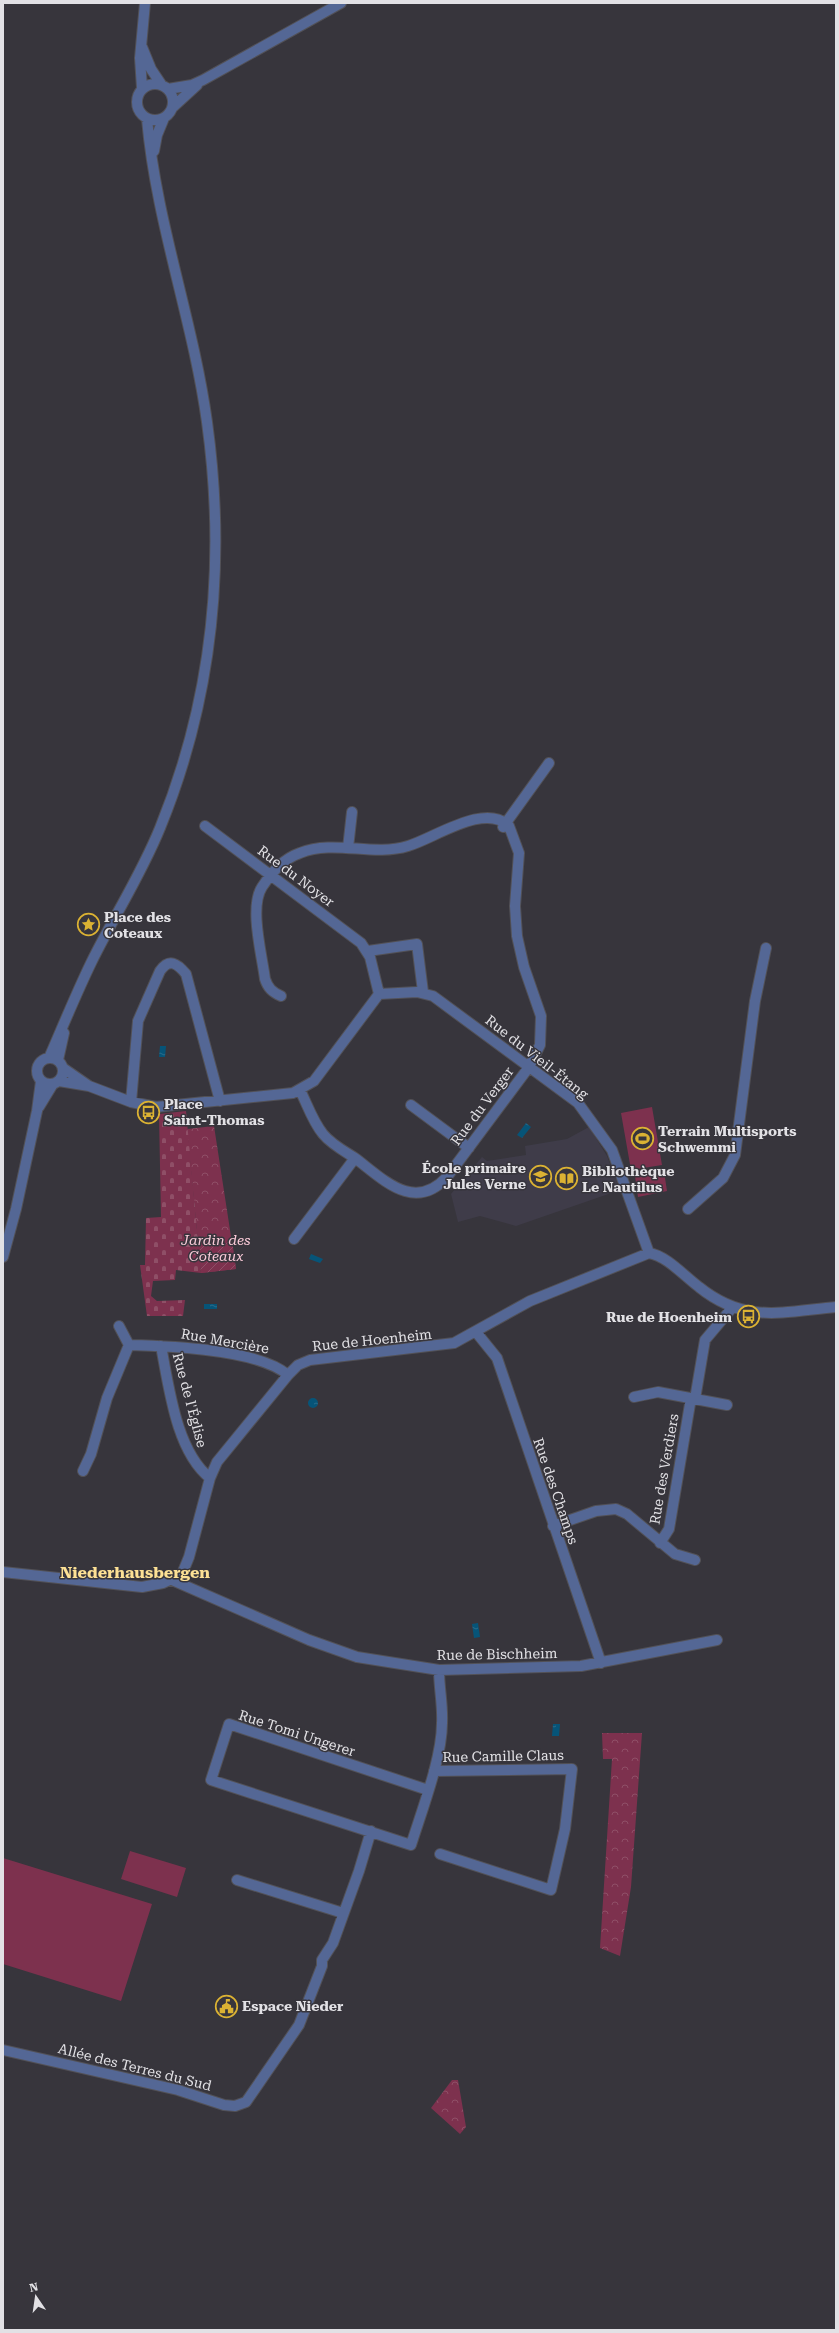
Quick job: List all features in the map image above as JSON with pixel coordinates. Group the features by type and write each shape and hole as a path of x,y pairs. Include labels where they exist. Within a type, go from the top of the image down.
{"street":[{"path":"37,1110 56,1082 63,1075 57,1062 66,1021 91,963 152,847 171,800 189,747 205,670 213,616 216,566 215,509 206,419 191,330 157,192 147,119 137,108 137,97 142,88 142,46 145,3"},
{"path":"142,88 148,85 192,85 341,3"},
{"path":"142,46 151,68 173,97 172,107"},
{"path":"152,160 157,135 164,118 172,107 203,80"},
{"path":"147,119 153,120 164,118"},
{"path":"281,996 273,992 265,979 256,911 259,893 271,875 287,859 299,853 317,848 375,850 406,847 470,821 487,818 504,825 549,763"},
{"path":"348,848 352,812"},
{"name":"Rue du Verger","path":"300,1090 323,1134 396,1189 407,1192 421,1192 441,1183 469,1148 529,1067 540,1045 541,1021 524,967 517,936 515,906 519,860 514,837 504,825"},
{"name":"Rue du Noyer","path":"205,826 361,943 368,951"},
{"path":"417,944 423,992 379,994 368,951 417,944"},
{"path":"688,1209 723,1178 735,1155 754,1008 766,948"},
{"path":"131,1102 138,1022 143,1007 165,964 176,964 186,974 194,998 220,1101"},
{"name":"Rue du Vieil-Étang","path":"423,992 433,996 578,1104 601,1133 618,1165 649,1252"},
{"path":"41,1081 89,1086 131,1102 156,1107 285,1094 300,1090 314,1081 379,994"},
{"path":"3,1257 16,1209 37,1110 41,1081 36,1070 38,1064 57,1062 89,1086"},
{"path":"411,1105 469,1148"},
{"path":"294,1239 355,1158"},
{"path":"649,1252 659,1256 710,1296 732,1308 767,1313 836,1307"},
{"name":"Rue de Hoenheim","path":"172,1580 182,1574 187,1564 210,1478 222,1455 298,1365 317,1358 448,1345 476,1332 492,1321 530,1301 649,1252"},
{"name":"Rue des Verdiers","path":"660,1543 669,1529 705,1340 732,1308"},
{"path":"83,1471 91,1454 107,1398 129,1345 119,1326"},
{"name":"Rue des Champs","path":"476,1332 497,1358 553,1526 601,1663"},
{"name":"Rue Mercière","path":"129,1345 189,1347 271,1363 288,1375"},
{"name":"Rue de l'Église","path":"161,1346 169,1390 185,1445 196,1466 210,1478"},
{"path":"634,1397 658,1392 727,1404"},
{"path":"553,1526 596,1511 616,1509 627,1514 675,1554 696,1560"},
{"path":"3,1572 142,1587 172,1580"},
{"name":"Rue de Bischheim","path":"172,1580 309,1640 357,1657 439,1670 555,1668 601,1663 717,1640"},
{"path":"428,1790 434,1771 442,1724 439,1670"},
{"name":"Rue Tomi Ungerer","path":"229,1724 428,1790 411,1845 370,1831 211,1780 229,1724"},
{"name":"Rue Camille Claus","path":"434,1771 572,1769 565,1830 551,1890 440,1854"},
{"name":"Allée des Terres du Sud","path":"3,2050 178,2090 224,2105 235,2106 246,2102 299,2025 322,1966 322,1960 333,1943 359,1871 370,1831"},
{"path":"237,1880 343,1912"}],"shaded area":[{"name":"École primaire Jules Verne","path":"589,1127 607,1156 620,1190 516,1226 480,1216 458,1222 451,1194 482,1157 487,1161 526,1155 525,1146 567,1139"}],"green space":[{"name":"Terrain Multisports Schwemmi","path":"652,1107 662,1165 631,1170 621,1113"},
{"path":"186,1111 201,1273 176,1270 175,1280 153,1281 151,1296 157,1301 185,1300 183,1316 147,1316 140,1265 145,1265 146,1218 161,1217 159,1114"},
{"name":"Jardin des Coteaux","path":"214,1126 236,1269 201,1273 187,1129"},
{"path":"664,1171 667,1191 638,1197 635,1176"},
{"path":"232,1240 236,1269 201,1273 198,1246"},
{"path":"602,1733 642,1733 631,1887 620,1956 600,1948 612,1759 603,1759"},
{"path":"130,1851 186,1868 177,1897 121,1879"},
{"path":"3,1858 152,1904 121,2001 3,1964"},
{"path":"452,2080 458,2080 466,2127 460,2134 431,2108"}],"water":[{"path":"160,1046 166,1046 165,1057 159,1057"},
{"path":"526,1123 531,1127 522,1138 517,1135"},
{"path":"311,1254 323,1259 320,1263 309,1259"},
{"path":"204,1304 217,1304 217,1309 204,1309"},
{"path":"313,1398 318,1403 313,1408 308,1403"},
{"path":"478,1623 480,1637 474,1638 472,1624"},
{"path":"553,1724 560,1724 559,1736 552,1736"}],"place":[{"name":"Place des Coteaux","path":"88,925"},
{"name":"Place Saint-Thomas","path":"148,1112"},
{"name":"Terrain Multisports Schwemmi","path":"642,1139"},
{"name":"École primaire Jules Verne","path":"541,1176"},
{"name":"Bibliothèque Le Nautilus","path":"567,1179"},
{"name":"Rue de Hoenheim","path":"748,1317"},
{"name":"Espace Nieder","path":"226,2006"}],"district":[{"name":"Niederhausbergen","path":"135,1572"}]}
